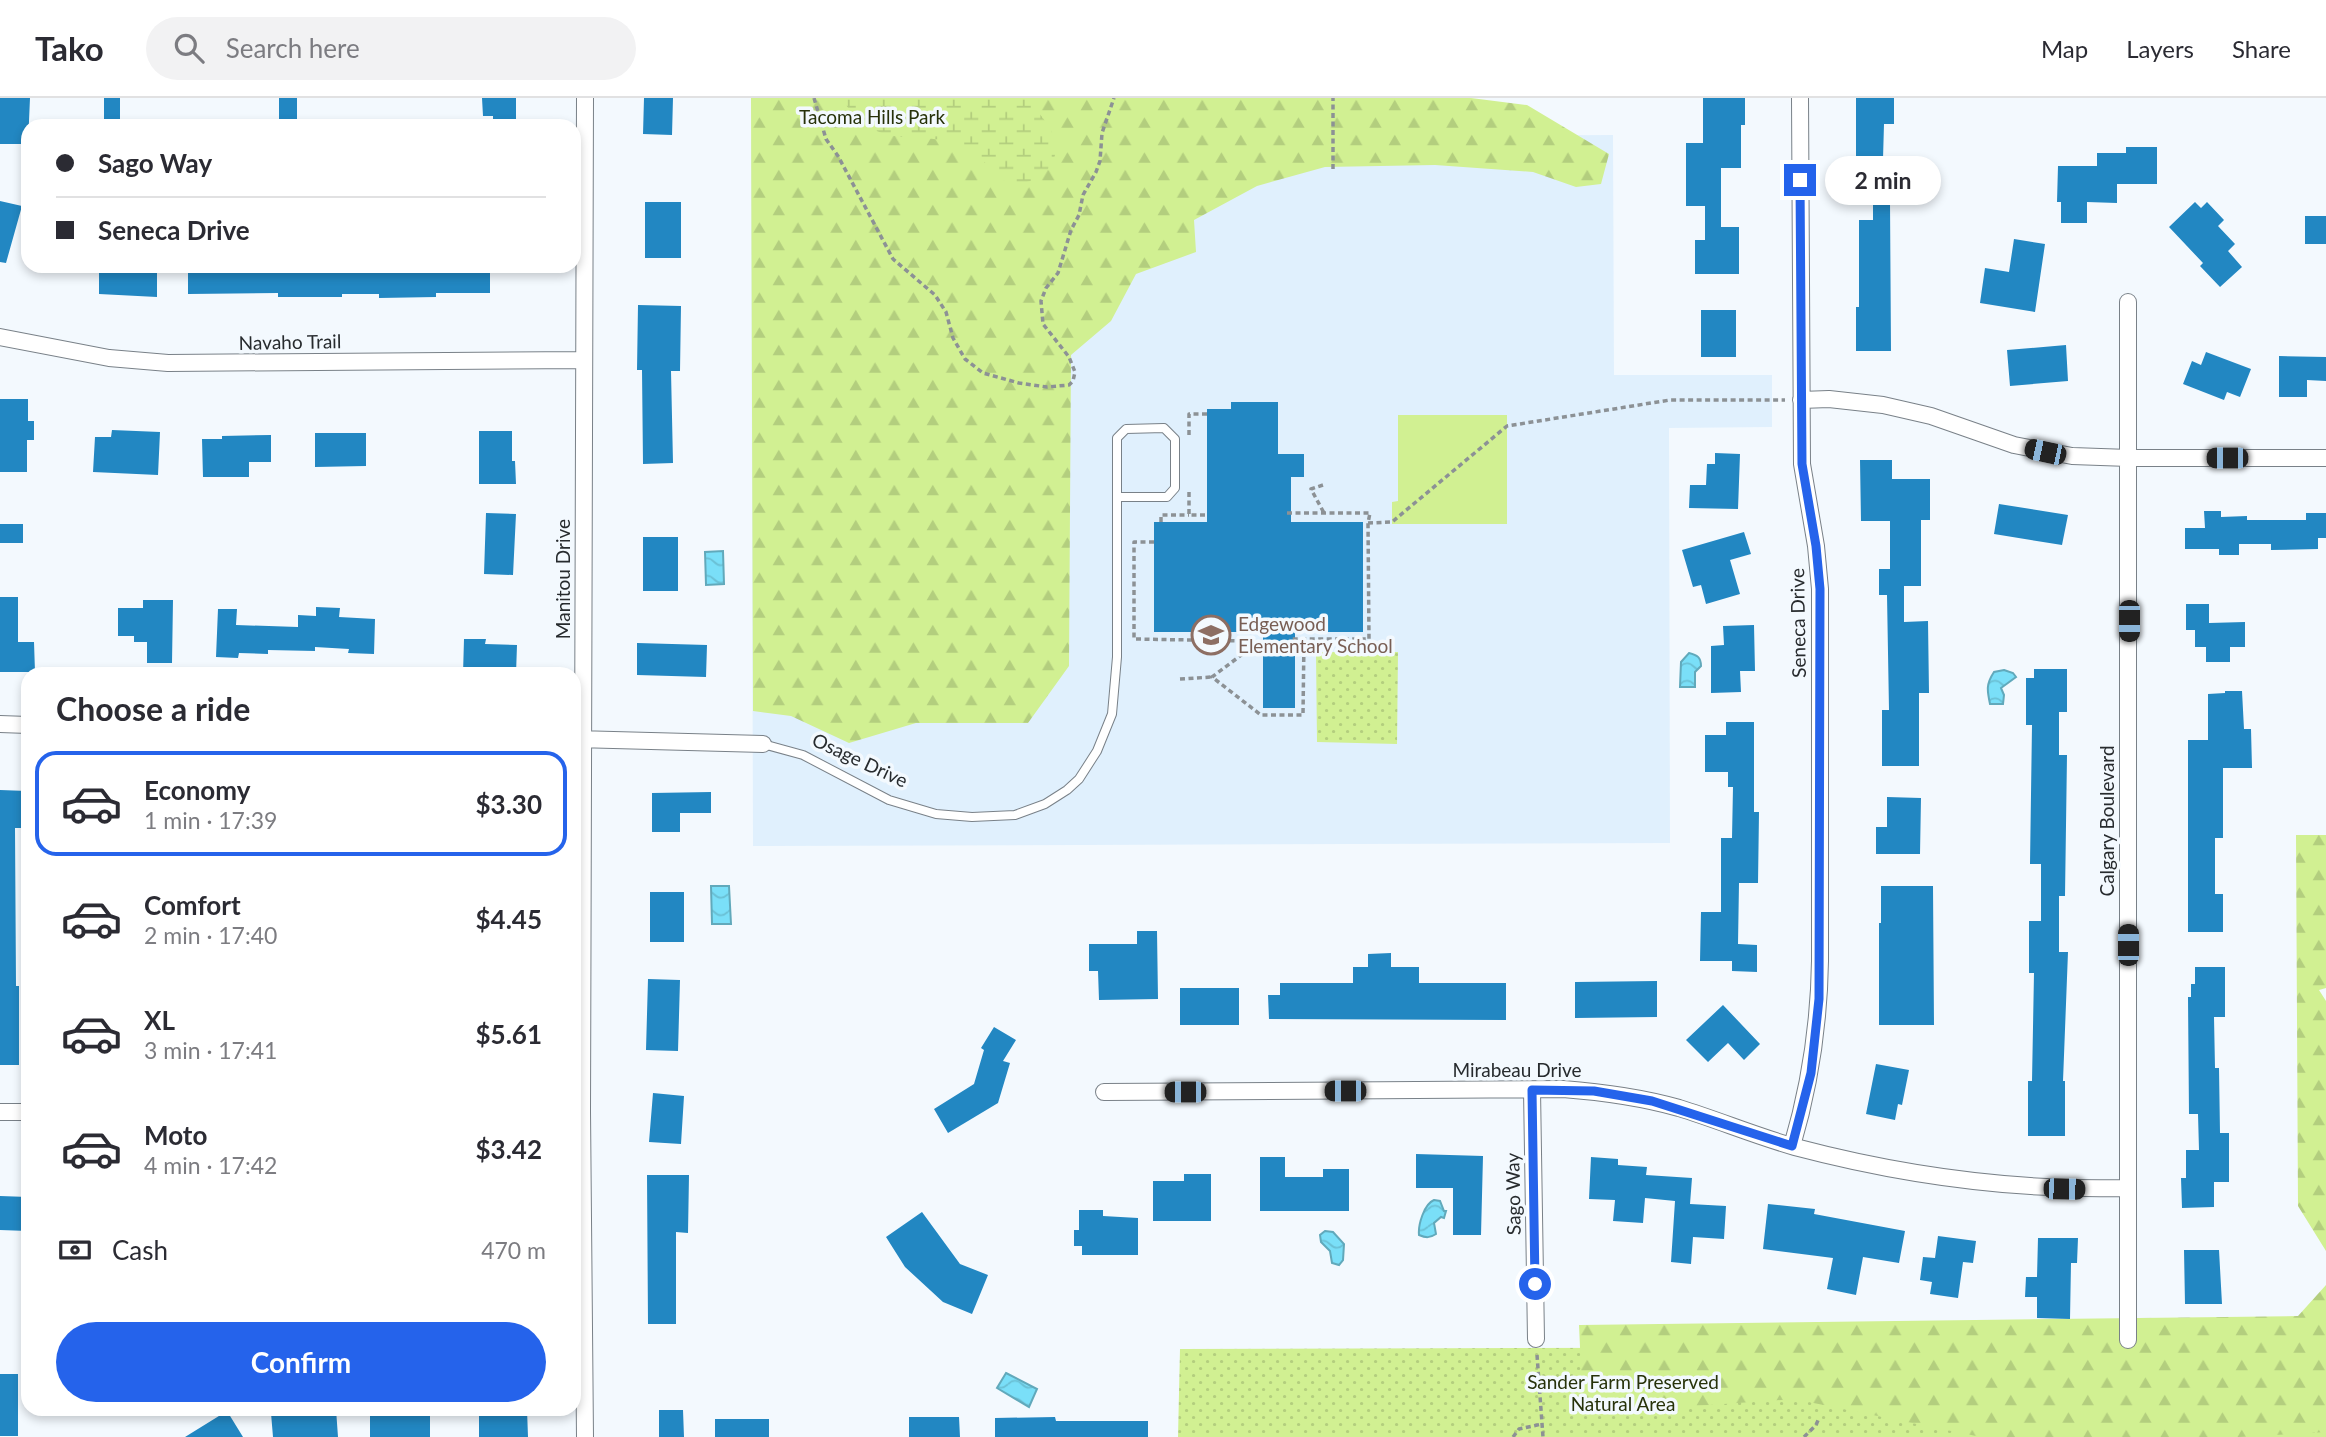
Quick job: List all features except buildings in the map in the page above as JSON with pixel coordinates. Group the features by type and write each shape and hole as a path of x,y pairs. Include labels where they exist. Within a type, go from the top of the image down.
{"street":[{"name":"Manitou Drive","path":"581,667 585,98"},
{"name":"Seneca Drive","path":"1792,1146 1811,1073 1820,961 1820,589 1816,546 1802,464 1800,98"},
{"name":"Calgary Boulevard","path":"2128,302 2128,1340"},
{"name":"Navaho Trail","path":"0,337 109,358 168,363 583,360"},
{"path":"1801,400 1842,400 1883,405 1931,416 1984,436 2034,450 2073,456 2326,458"},
{"path":"0,724 21,724"},
{"name":"Osage Drive","path":"581,739 763,744"},
{"name":"Sago Way","path":"1532,1090 1536,1339"},
{"name":"Mirabeau Drive","path":"1104,1092 1594,1091 1643,1099 1680,1109 1792,1146 1875,1167 1958,1181 2043,1188 2128,1188"},
{"path":"0,1112 21,1112"},
{"name":"Manitou Drive","path":"581,1251 585,1437"}],"lane":[{"name":"Osage Drive","path":"763,744 803,755 889,800 936,814 972,817 1015,815 1045,804 1067,790 1079,779 1097,751 1112,714 1117,657 1117,497 1117,439 1126,429 1164,428 1175,439 1175,488 1167,497 1117,497"}],"path":[{"path":"814,98 826,139 838,156 893,260 935,295 946,312 953,338 965,359 984,373 1019,383 1047,387 1069,385 1075,372 1069,358 1043,324 1041,301 1046,288 1058,273 1071,230 1080,215 1083,195 1100,161 1102,133 1114,98"},
{"path":"1333,98 1333,169"},
{"path":"1368,523 1392,522 1507,426 1670,400 1801,400"},
{"path":"1189,439 1189,414 1207,414"},
{"path":"1324,485 1311,489 1324,513"},
{"path":"1189,489 1189,514"},
{"path":"1287,513 1370,513 1369,639 1289,639"},
{"path":"1161,522 1161,514 1207,514"},
{"path":"1154,542 1134,542 1134,639 1248,641 1248,650 1212,677 1180,679"},
{"path":"1212,677 1261,715 1303,715 1304,639"},
{"path":"1536,1339 1544,1437"},
{"path":"1804,1437 1819,1418"},
{"path":"1513,1437 1519,1429 1542,1424"}],"shaded area":[{"name":"Edgewood Elementary School","path":"1613,135 1614,375 1772,375 1772,427 1669,428 1670,843 753,846 751,139"}],"green space":[{"name":"Tacoma Hills Park","path":"751,98 1471,98 1527,105 1609,154 1601,184 1576,187 1533,172 1435,165 1325,167 1257,186 1194,220 1196,252 1136,274 1111,321 1071,355 1069,666 1028,723 916,723 849,743 791,716 753,711"},
{"name":"Tacoma Hills Park","path":"841,98 1042,98 1038,112 1053,134 1056,150 1044,174 1018,185 997,177 980,156 967,147 949,141 900,137 870,128"},
{"path":"1398,415 1507,415 1507,524 1392,524 1392,502 1398,501"},
{"path":"1316,652 1398,652 1397,744 1317,742"},
{"path":"2296,835 2326,835 2326,988 2319,990 2326,1001 2326,1251 2298,1206"},
{"path":"2326,1285 2326,1432 2239,1437 1981,1437 1794,1399 1583,1414 1579,1325 2298,1316"},
{"name":"Sander Farm Preserved Natural Area","path":"2326,1346 2326,1437 1178,1437 1180,1349"}],"water":[{"path":"723,551 724,584 706,585 705,552"},
{"path":"1689,653 1698,657 1701,666 1695,672 1695,687 1680,687 1681,662"},
{"path":"2004,670 2016,677 2001,688 2004,695 2003,704 1990,704 1988,684 1994,672"},
{"path":"711,886 729,886 731,924 712,924"},
{"path":"1434,1200 1440,1201 1446,1211 1444,1218 1441,1217 1434,1223 1436,1234 1430,1237 1421,1236 1419,1231 1422,1215"},
{"path":"1325,1231 1333,1232 1344,1244 1343,1260 1339,1265 1332,1263 1330,1251 1321,1242 1320,1235"},
{"path":"1006,1373 1037,1389 1029,1407 997,1388"}],"place":[{"name":"Edgewood Elementary School","path":"1211,635"}],"route":[{"path":"1535,1284 1532,1090 1594,1091 1652,1101 1792,1146 1803,1109 1811,1073 1819,999 1820,589 1816,546 1802,464 1800,180"}]}
